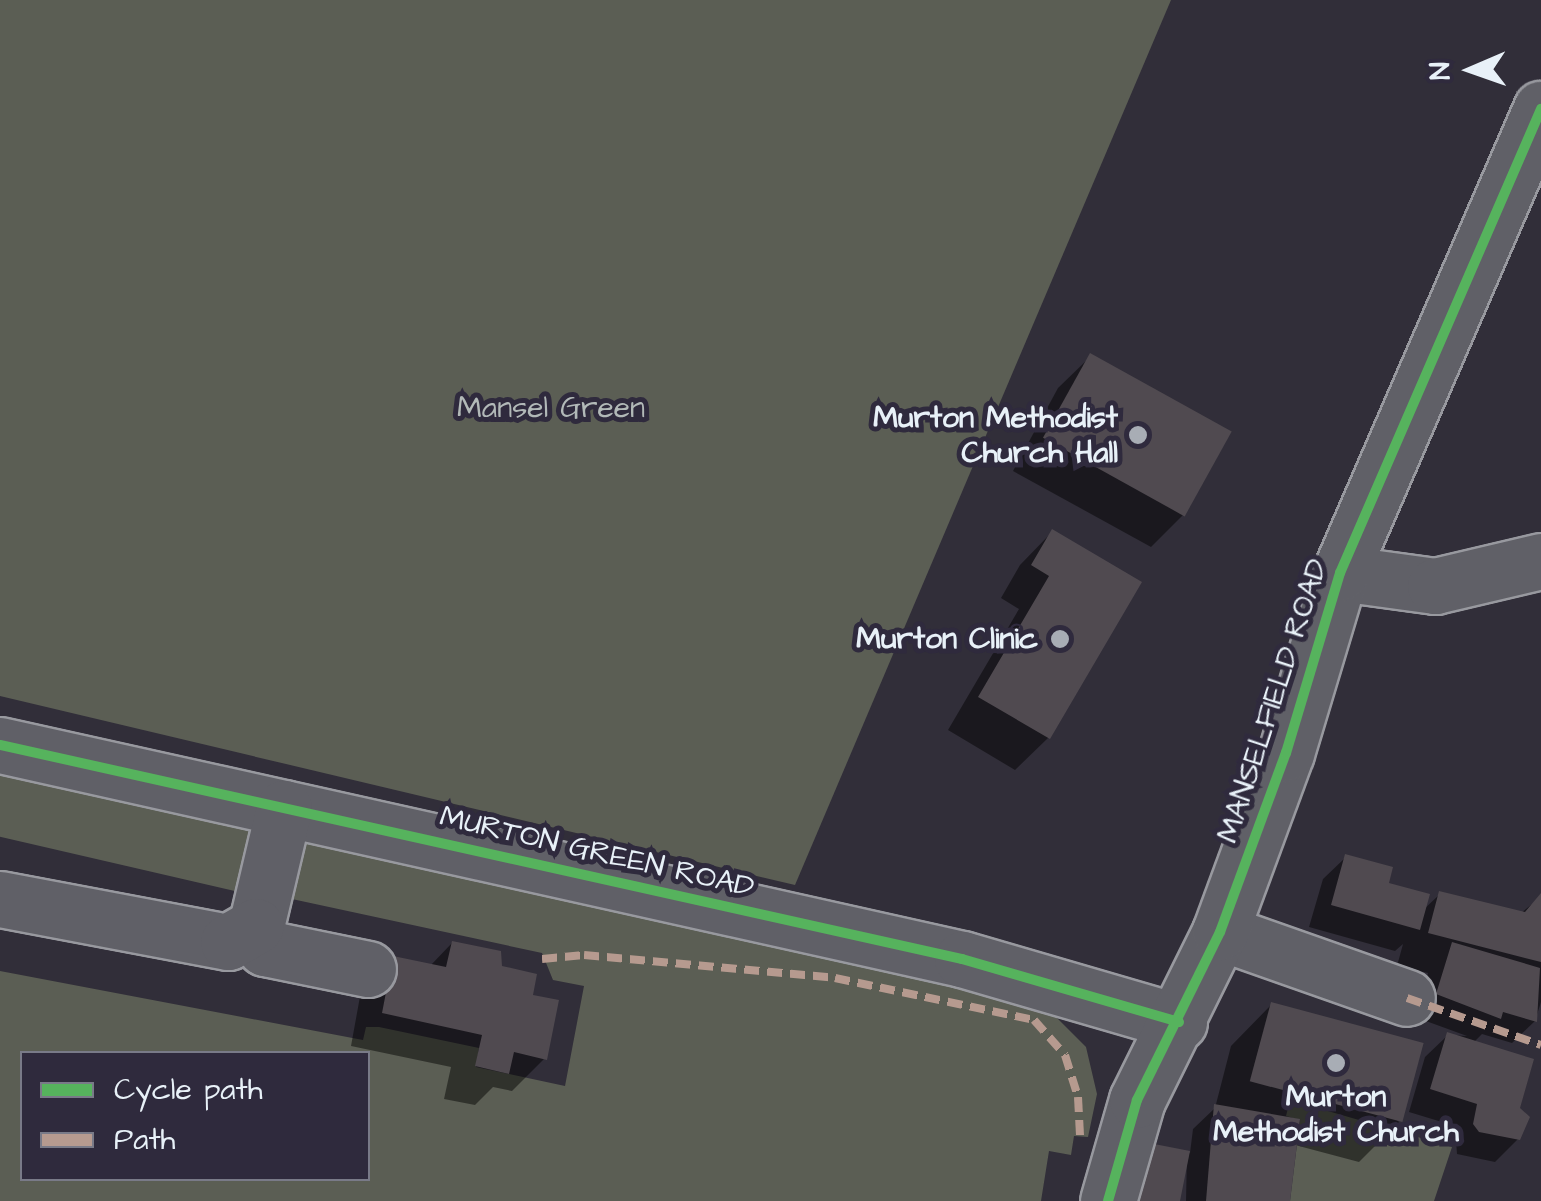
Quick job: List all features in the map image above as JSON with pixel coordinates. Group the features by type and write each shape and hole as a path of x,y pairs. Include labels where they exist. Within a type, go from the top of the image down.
{"street":[{"name":"MANSELFIELD ROAD","path":"1108,1201 1137,1100 1179,1022 1220,932 1286,754 1340,573 1541,109"},
{"path":"1340,573 1435,586 1541,562"},
{"name":"MURTON GREEN ROAD","path":"0,744 962,959 1179,1022"},
{"path":"284,808 256,926 265,948 368,969"},
{"path":"0,898 228,942 256,926"},
{"path":"1220,932 1407,998"}],"green space":[{"name":"Mansel Green","path":"0,0 1171,0 795,885 0,696"},
{"path":"0,765 260,825 244,893 0,837"},
{"path":"294,831 1026,1000 1054,1015 1086,1047 1097,1094 1088,1137 1074,1136 1071,1155 1049,1151 1041,1201 0,1201 0,971 363,1040 366,1027 379,1027 479,1048 476,1067 565,1086 584,986 553,980 542,953 278,896"},
{"path":"1290,1100 1452,1147 1434,1201 1290,1201 1300,1120 1286,1116"}],"building":[{"name":"Murton Methodist Church Hall","path":"1090,353 1232,432 1185,516 1043,438"},
{"name":"Murton Clinic","path":"1052,529 1142,582 1050,739 978,697 1049,576 1031,565"},
{"path":"1345,854 1393,867 1389,883 1430,894 1420,930 1331,905"},
{"path":"1439,891 1525,912 1541,893 1541,962 1428,933"},
{"path":"452,941 501,951 502,966 537,974 533,995 559,1000 547,1060 514,1052 509,1074 475,1066 482,1035 382,1013 393,956 446,967"},
{"path":"1452,942 1540,968 1537,1022 1503,1012 1501,1019 1436,994"},
{"name":"Murton Methodist Church","path":"1271,1002 1424,1043 1402,1122 1250,1081"},
{"path":"1447,1032 1534,1059 1520,1108 1530,1117 1520,1140 1479,1132 1473,1124 1477,1104 1430,1089"},
{"path":"1214,1104 1300,1119 1290,1201 1206,1201"},
{"path":"1144,1142 1190,1151 1180,1201 1133,1201"}],"marked path":[{"path":"542,959 584,955 835,978 1034,1020 1065,1055 1078,1097 1080,1136"},
{"path":"1407,998 1541,1045"}],"cycle path":[{"path":"1108,1201 1137,1100 1220,932 1286,753 1340,573 1541,109"},
{"path":"0,745 962,959 1179,1022"}],"place":[{"name":"Murton Methodist Church Hall","path":"1138,435"},
{"name":"Murton Clinic","path":"1060,639"},
{"name":"Murton Methodist Church","path":"1336,1063"}]}
